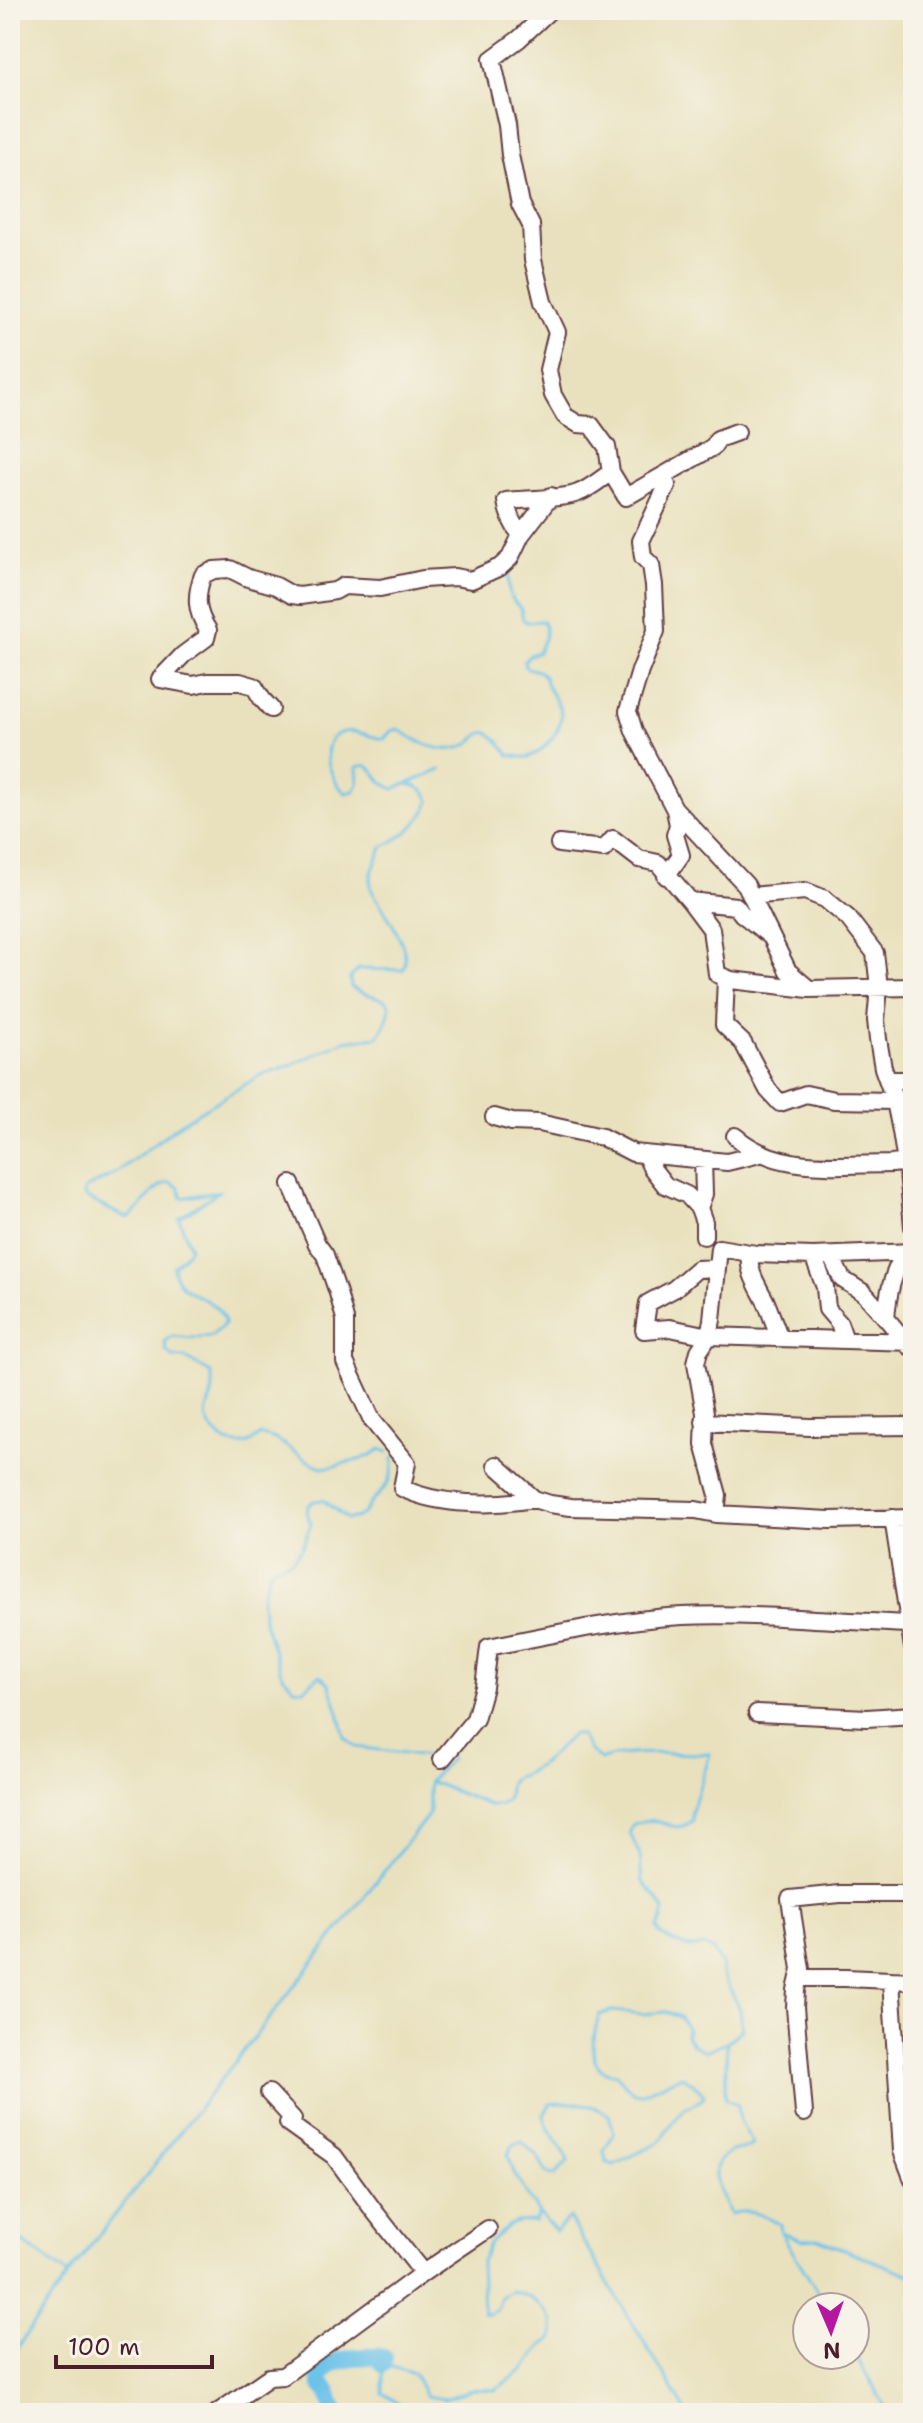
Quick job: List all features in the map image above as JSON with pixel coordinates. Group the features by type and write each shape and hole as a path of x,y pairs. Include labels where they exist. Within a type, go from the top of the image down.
{"street":[{"path":"550,10 492,59 520,204 531,225 533,260 543,302 557,332 548,370 553,395 565,416 578,424 591,425 607,447 611,472 626,497 713,447 718,439 737,432"},
{"path":"521,535 514,527 506,501 577,494 611,472"},
{"path":"660,478 667,485 641,541 643,557 651,565 656,631 628,711 634,731 674,808 678,825 675,835 681,855 666,876"},
{"path":"271,709 254,686 240,682 193,685 160,679 183,655 206,638 208,630 197,608 198,588 203,575 214,570 230,569 300,596 335,591 344,586 380,588 423,579 455,577 471,580 500,567 510,558 521,535 551,496"},
{"path":"674,808 746,885 788,971 809,989"},
{"path":"559,844 604,849 613,839 639,859 658,863 711,929 717,974 726,978 809,989 898,988 911,985"},
{"path":"751,896 805,891 825,899 848,918 875,953 879,987 876,1020 883,1068 895,1101 906,1162 913,1227"},
{"path":"690,901 736,906 770,936"},
{"path":"726,978 724,1025 743,1043 768,1090 780,1103 806,1094 834,1100 895,1101"},
{"path":"889,1080 913,1080"},
{"path":"494,1117 602,1137 633,1153 727,1162 760,1154"},
{"path":"735,1136 760,1154 801,1164 906,1162"},
{"path":"645,1154 665,1185 687,1195 699,1208 704,1222 704,1236"},
{"path":"699,1208 704,1194 703,1160"},
{"path":"291,1184 317,1244 325,1255 338,1293 345,1319 345,1362 372,1420 407,1463 402,1488 418,1496 475,1503 534,1499 571,1507 696,1510 716,1514 830,1520 913,1518"},
{"path":"716,1514 718,1495 704,1444 705,1413 696,1363 699,1351 709,1336 719,1248 813,1256 909,1253"},
{"path":"750,1253 749,1262 756,1284 780,1338"},
{"path":"886,1318 888,1294 896,1269 909,1253"},
{"path":"813,1256 825,1287 827,1309 839,1323 845,1340"},
{"path":"831,1256 842,1279 864,1293 910,1345"},
{"path":"716,1268 697,1269 674,1289 648,1303 644,1330 670,1328 709,1336 910,1345"},
{"path":"704,1422 810,1427 913,1426"},
{"path":"496,1465 534,1499"},
{"path":"893,1518 913,1648"},
{"path":"442,1759 475,1719 484,1687 489,1647 623,1622 683,1616 909,1624"},
{"path":"757,1713 867,1718 913,1715"},
{"path":"804,2113 795,2007 801,1969 790,1899 840,1894 913,1894"},
{"path":"800,1978 913,1981"},
{"path":"891,1980 902,2151 913,2180"},
{"path":"269,2093 293,2119 288,2123 334,2156 423,2273"},
{"path":"217,2413 269,2377 283,2376 488,2229"}],"waterway":[{"path":"388,1452 381,1449 360,1459 325,1467 306,1460 269,1437 260,1435 244,1444 223,1440 207,1421 213,1386 211,1373 185,1358 173,1357 166,1350 165,1342 172,1336 208,1336 225,1322 214,1305 182,1285 173,1267 190,1247 179,1218 220,1191 182,1198 179,1188 170,1182 158,1187 128,1218 83,1195 85,1189 116,1173 184,1121 261,1075 292,1065 344,1041 378,1037 386,1021 389,1004 351,987 350,978 359,969 403,970 405,962 396,930 372,891 372,874 382,847 410,829 430,801 421,789 407,784 441,770 394,789 382,782 369,767 357,767 358,784 354,791 346,793 331,772 327,753 329,745 340,733 356,732 384,739 391,731 398,729 424,744 445,749 463,747 486,733 492,735 509,755 528,757 545,746 555,734 561,714 543,675 525,667 524,661 538,652 545,629 543,621 526,622 523,619 521,609 510,594 509,574"},
{"path":"393,1458 387,1484 358,1517 347,1519 323,1500 314,1501 308,1506 311,1524 301,1549 290,1561 271,1569 262,1597 263,1619 282,1675 294,1688 304,1689 320,1675 329,1684 345,1737 356,1747 436,1757"},
{"path":"398,2413 401,2410 398,2403 383,2393 383,2364 414,2374 426,2396 445,2399 471,2389 495,2390 524,2369 553,2337 551,2320 542,2306 519,2293 511,2291 501,2297 497,2310 483,2313 481,2261 489,2244 507,2226 535,2221 538,2212 514,2173 508,2154 513,2145 522,2142 537,2156 546,2172 554,2176 568,2161 544,2115 550,2104 581,2104 609,2115 614,2133 604,2151 606,2162 614,2165 661,2141 685,2108 701,2100 704,2095 682,2076 640,2094 634,2093 616,2074 599,2067 593,2052 599,2015 612,2011 643,2014 666,2012 680,2017 687,2029 686,2036 693,2045 705,2051 727,2042 742,2029 740,2009 722,1974 722,1964 712,1950 703,1946 690,1948 660,1934 657,1928 664,1910 642,1881 640,1856 630,1833 632,1825 642,1821 677,1827 692,1821 692,1811 710,1754 637,1754 601,1760 589,1750 581,1736 573,1734 539,1765 515,1777 510,1783 507,1800 500,1805 489,1805 429,1781 451,1759"},
{"path":"10,2358 68,2275 429,1814 429,1781"},
{"path":"727,2043 726,2099 738,2105 740,2121 753,2144 730,2152 717,2165 717,2181 730,2214 750,2212 762,2215 780,2224 781,2233 802,2240 818,2239 913,2276"},
{"path":"538,2212 556,2232 569,2218 687,2413"},
{"path":"10,2233 68,2275"},
{"path":"783,2236 817,2291"},
{"path":"335,2413 320,2377 326,2369 340,2361 359,2358 384,2358 383,2364"},
{"path":"864,2371 889,2413"},
{"path":"376,2413 382,2413"}]}
